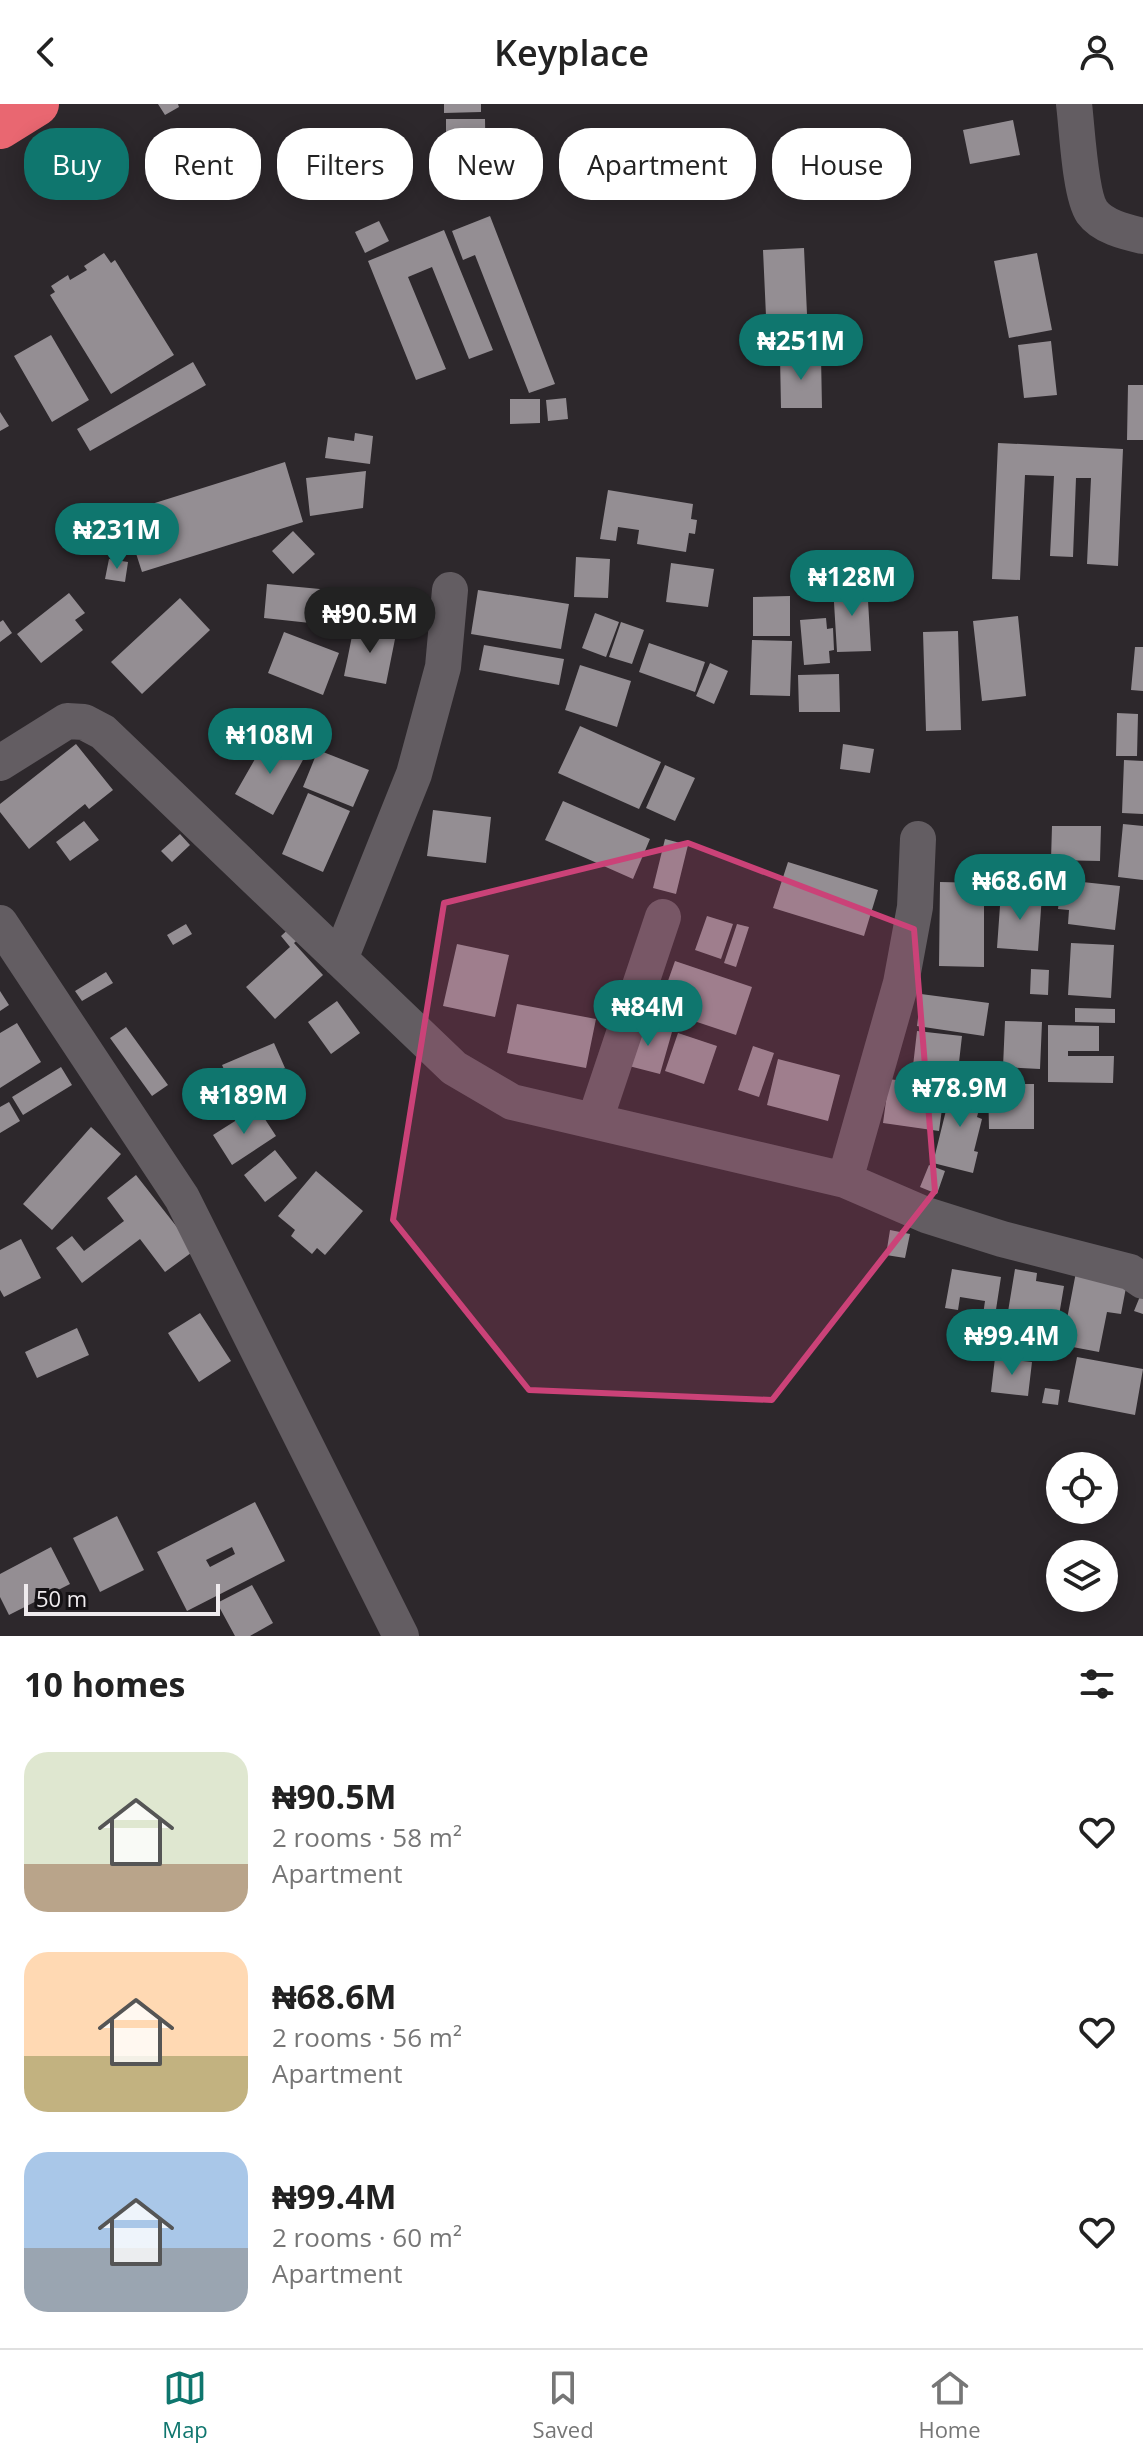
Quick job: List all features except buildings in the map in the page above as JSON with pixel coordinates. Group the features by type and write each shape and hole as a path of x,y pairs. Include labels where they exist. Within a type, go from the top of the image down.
{"highway":[{"path":"0,127 37,104"}],"street":[{"path":"1074,104 1085,196 1092,213 1118,230 1143,236"},
{"path":"340,959 414,774 443,667 450,590"},
{"path":"0,763 67,721 84,722 103,732 454,1068 512,1102 845,1180 926,1215 1002,1239 1130,1272 1143,1281"},
{"path":"845,1180 901,983 915,907 918,839"},
{"path":"595,1120 663,917"},
{"path":"0,923 182,1198 401,1636"}],"highlighted area":[{"path":"688,843 914,929 935,1191 772,1400 529,1390 393,1220 444,903"}]}
